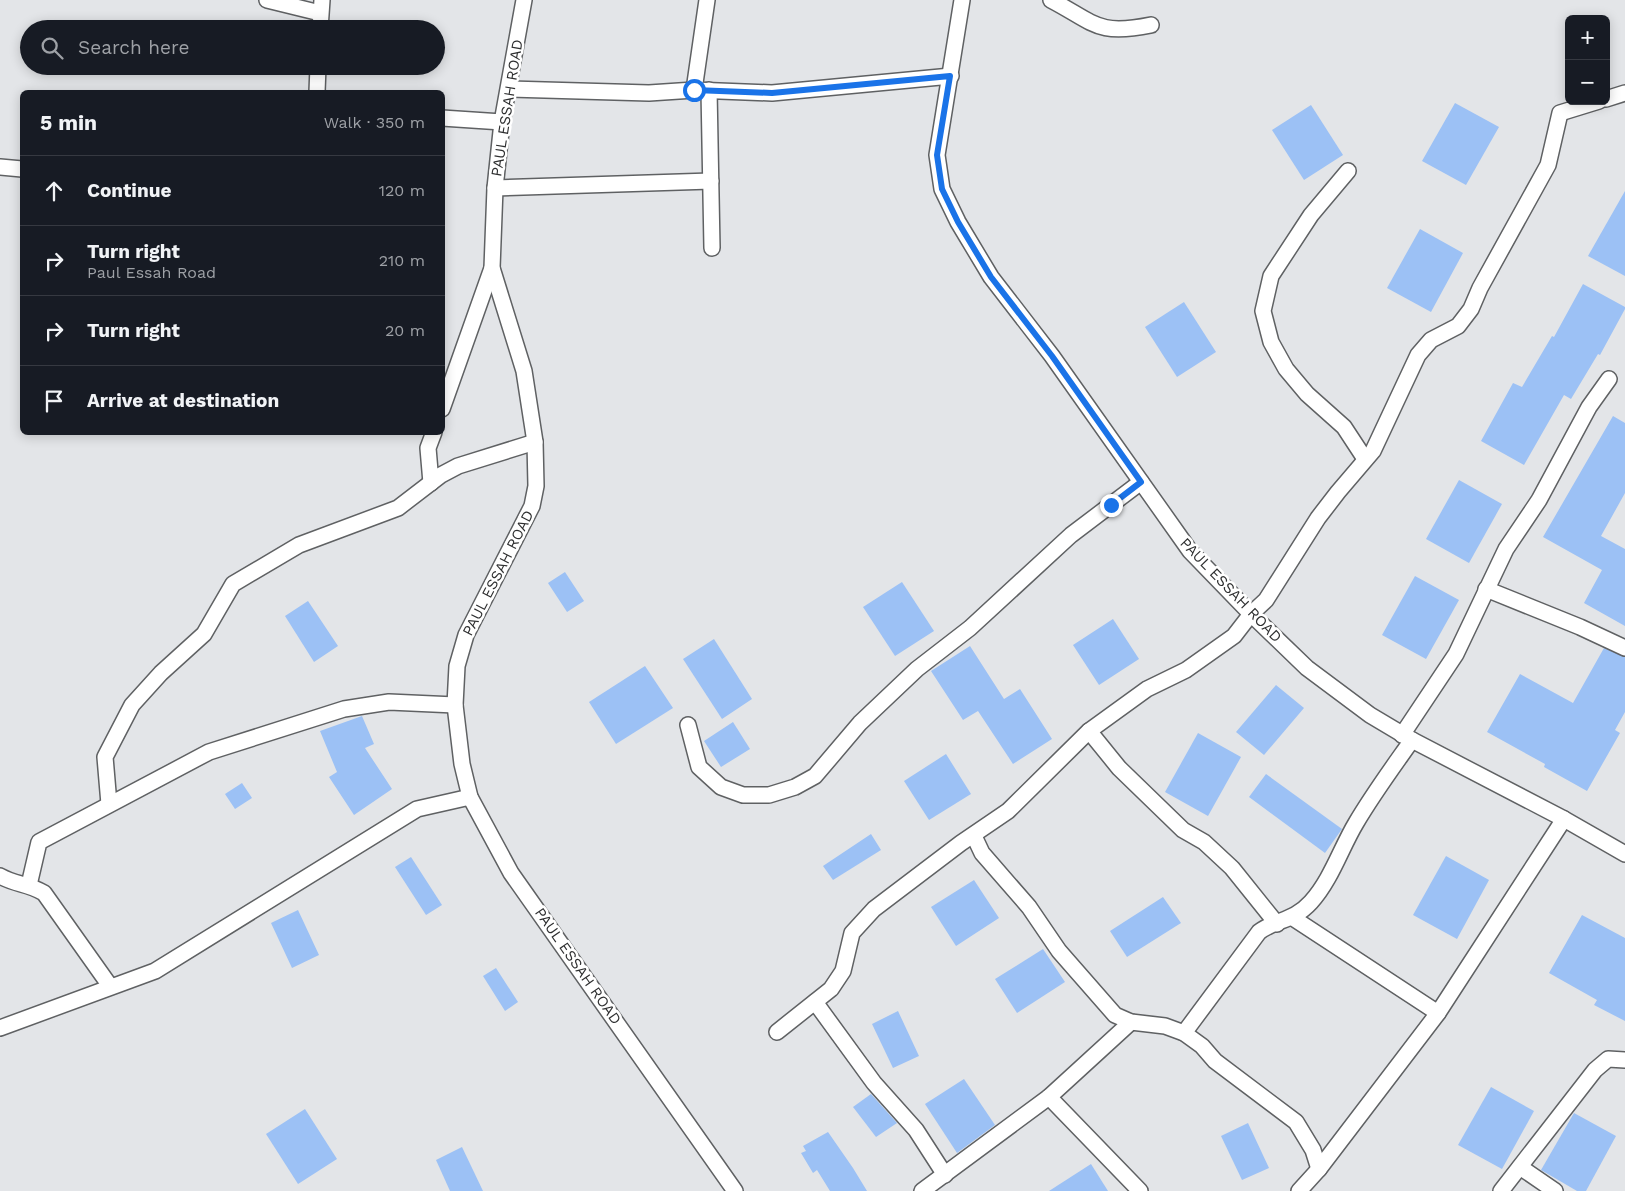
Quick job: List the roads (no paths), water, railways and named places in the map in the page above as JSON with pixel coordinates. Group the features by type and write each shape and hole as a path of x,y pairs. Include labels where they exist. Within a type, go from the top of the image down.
{"street":[{"path":"267,0 321,6 320,20"},
{"name":"PAUL ESSAH ROAD","path":"524,0 510,89 502,122 495,188 492,268 524,371 536,442 536,486 532,506 466,635 457,666 455,705 462,764 470,797 511,873 735,1191"},
{"path":"708,0 702,90 711,181 712,248"},
{"name":"PAUL ESSAH ROAD","path":"962,0 937,155 942,189 958,222 991,277 1052,356 1190,551 1250,614 1307,668 1370,715 1407,737 1564,819 1625,854"},
{"path":"1051,0 1093,25 1125,30 1151,25"},
{"path":"317,90 318,75"},
{"path":"510,89 649,93 702,90 772,93 950,76"},
{"path":"1610,98 1625,93"},
{"path":"777,1032 831,988 843,971 852,933 874,909 961,843 974,836 1008,811 1089,731 1147,689 1186,670 1213,653 1234,636 1250,614 1266,600 1313,526 1373,451 1418,355 1430,340 1458,326 1471,309 1480,288 1548,165 1560,113 1586,105"},
{"path":"445,118 502,122"},
{"path":"0,167 20,170"},
{"path":"1348,171 1311,215 1271,276 1263,311 1271,342 1286,368 1307,394 1344,428 1365,459"},
{"path":"495,188 711,181"},
{"path":"445,401 492,268"},
{"path":"1184,1033 1245,949 1268,926 1293,918 1316,894 1356,822 1456,654 1506,549 1539,500 1589,407 1609,379"},
{"path":"431,483 428,448 433,435"},
{"path":"109,804 105,757 132,705 161,673 204,634 233,584 299,545 398,508 431,483 458,466 536,442"},
{"path":"688,725 699,767 721,787 743,795 769,795 795,787 814,776 860,723 917,669 970,628 1071,535 1141,482"},
{"path":"1486,589 1572,623 1625,648"},
{"path":"30,885 39,842 210,752 344,709 389,702 455,705"},
{"path":"1089,731 1119,768 1183,830 1204,842 1232,868 1276,924"},
{"path":"0,1028 110,986 138,979 156,971 416,808 470,797"},
{"path":"1299,1191 1319,1168 1438,1012 1564,819"},
{"path":"974,836 982,853 1029,907 1059,951 1115,1015 1131,1022 1165,1026 1184,1033 1202,1046 1215,1060 1296,1122 1313,1150 1319,1168"},
{"path":"0,876 12,883 30,885 44,893 110,986"},
{"path":"1293,918 1438,1012"},
{"path":"814,1002 874,1083 916,1130 945,1175"},
{"path":"922,1191 1049,1097 1131,1022"},
{"path":"1501,1191 1595,1070 1608,1059 1625,1060"},
{"path":"1049,1097 1140,1191"},
{"path":"1520,1167 1555,1191"}]}
